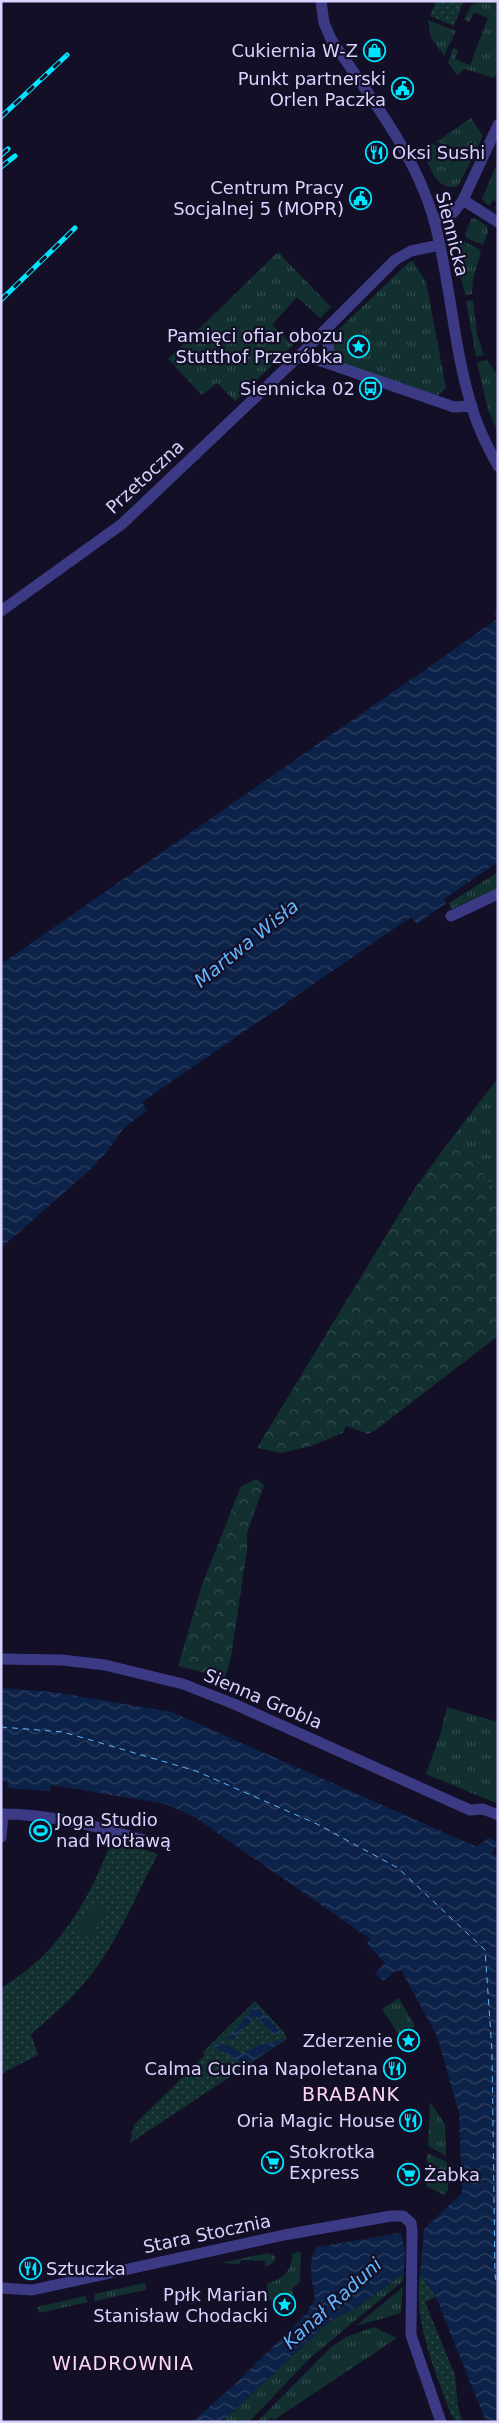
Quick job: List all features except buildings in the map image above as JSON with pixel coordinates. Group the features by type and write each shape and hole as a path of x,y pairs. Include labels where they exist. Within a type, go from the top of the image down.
{"street":[{"name":"Siennicka","path":"321,1 324,24 331,39 401,146 422,187 434,220 440,246 472,406 482,436 498,466"},
{"path":"434,220 454,212 462,200 498,125"},
{"path":"462,200 498,222"},
{"name":"Przetoczna","path":"1,611 122,524 326,330 395,260 411,251 440,246"},
{"path":"326,330 329,353 336,366"},
{"path":"301,354 454,407 472,406"},
{"path":"450,916 498,894"},
{"name":"Sienna Grobla","path":"1,1659 62,1660 105,1665 136,1671 183,1684 243,1708 470,1810 483,1809 498,1815"},
{"path":"1,1837 2,1814 42,1816 74,1821 154,1843"},
{"name":"Stara Stocznia","path":"1,2288 32,2290 284,2235 391,2216 407,2218 412,2231 411,2335 441,2422"}],"green space":[{"path":"436,1 458,1 463,3 454,26 430,16"},
{"path":"483,1 498,1 498,70 494,78 465,69 457,75 448,63 453,48 458,50 455,59 470,65 488,18 474,12 469,22 464,20 471,5"},
{"path":"428,20 456,31 444,56 431,38"},
{"path":"471,118 483,136 476,150 460,149 436,142"},
{"path":"433,144 443,149 475,153 458,186 450,187 444,185 439,182 431,170 422,151"},
{"path":"498,161 498,211 495,208 497,202 493,200 489,206 482,199"},
{"path":"472,218 487,226 488,232 483,245 466,238 465,234"},
{"path":"463,241 479,249 481,252 473,279 472,294 465,295 457,260 457,250"},
{"path":"278,252 331,307 320,318 297,297 272,325 293,345 235,401 217,383 202,395 168,359"},
{"path":"413,261 426,282 446,388 436,397 343,363 335,355 331,340 336,332 408,263"},
{"path":"473,300 477,334 484,355 476,356 466,301"},
{"path":"487,360 498,376 498,433 488,410 477,362"},
{"path":"498,872 498,889 451,909 449,903"},
{"path":"498,1078 498,1194 470,1156 448,1143"},
{"path":"448,1143 470,1156 498,1194 498,1336 368,1434 346,1426 343,1433 311,1446 282,1453 257,1448 415,1188"},
{"path":"257,1479 264,1485 247,1533 247,1550 231,1657 225,1678 178,1666 202,1585 241,1486"},
{"path":"447,1707 498,1722 498,1804 426,1774 441,1732"},
{"path":"112,1840 158,1854 102,1959 72,1997 31,2034 38,2055 1,2074 1,1988 40,1959 70,1924 93,1884"},
{"path":"92,1903 106,1911 90,1939 75,1930"},
{"path":"399,1998 415,2026 400,2036 382,2009"},
{"path":"255,2001 284,2032 287,2039 130,2143 134,2125 205,2055 203,2052"},
{"path":"430,2102 445,2124 446,2156 428,2146"},
{"path":"427,2153 447,2162 448,2190 444,2195 426,2186"},
{"path":"301,2252 300,2282 292,2289 294,2297 287,2298 282,2292 276,2302 269,2300 267,2283 273,2282 286,2273 291,2264 292,2253"},
{"path":"268,2253 276,2257 267,2266 265,2266 265,2261 241,2260 240,2264 220,2263"},
{"path":"404,2273 403,2281 310,2358 249,2422 221,2422 329,2322 357,2307"},
{"path":"420,2273 436,2297 425,2302 455,2375 458,2408 463,2422 456,2422 450,2412 426,2344 419,2309"},
{"path":"143,2283 146,2284 146,2290 94,2301 95,2294"},
{"path":"403,2287 401,2313 356,2326"},
{"path":"85,2296 88,2302 39,2313 37,2307"},
{"path":"374,2327 397,2338 274,2420 271,2418 267,2422 257,2422 331,2347 346,2337"}],"water":[{"name":"Martwa Wisła","path":"498,611 498,862 444,899 446,903 417,924 411,917 142,1102 147,1110 124,1128 105,1154 91,1169 1,1248 1,964 497,619 494,612"},
{"name":"Kanał Raduni","path":"1,1688 53,1692 172,1712 477,1847 489,1837 498,1843 492,1853 498,1858 498,2422 486,2422 436,2297 420,2273 404,2273 357,2307 329,2322 221,2422 192,2422 237,2382 307,2313 315,2299 311,2265 317,2247 424,2229 462,2193 459,2113 437,2036 401,1970 396,1971 383,1981 375,1974 385,1963 367,1944 370,1939 196,1818 166,1804 51,1785 50,1791 7,1788 8,1782 1,1781"},
{"path":"255,2005 282,2033 273,2034 256,2016 233,2039 221,2038 231,2036"},
{"path":"285,2039 248,2064 245,2059 239,2062 213,2046 217,2043 228,2045 242,2054 260,2045"}],"pier":[{"path":"424,2229 420,2273 404,2273 405,2250 401,2232"}],"ferry route":[{"path":"1,1727 63,1732 196,1771 317,1824 398,1868 485,1950 492,2051 495,2276 498,2287"}],"railway":[{"path":"1,117 67,55"},
{"path":"1,155 8,149"},
{"path":"1,167 15,156"},
{"path":"1,300 75,228"}],"place":[{"name":"Cukiernia W-Z","path":"374,51"},
{"name":"Punkt partnerski Orlen Paczka","path":"402,89"},
{"name":"Oksi Sushi","path":"376,153"},
{"name":"Centrum Pracy Socjalnej 5 (MOPR)","path":"360,198"},
{"name":"Pamięci ofiar obozu Stutthof Przeróbka","path":"359,346"},
{"name":"Siennicka 02","path":"371,389"},
{"name":"Joga Studio nad Motławą","path":"40,1830"},
{"name":"Zderzenie","path":"409,2041"},
{"name":"Calma Cucina Napoletana","path":"394,2069"},
{"name":"Oria Magic House","path":"411,2121"},
{"name":"Stokrotka Express","path":"273,2162"},
{"name":"Żabka","path":"408,2175"},
{"name":"Sztuczka","path":"30,2269"},
{"name":"Ppłk Marian Stanisław Chodacki","path":"284,2305"}],"district":[{"name":"BRABANK","path":"351,2094"},
{"name":"WIADROWNIA","path":"123,2363"}]}
